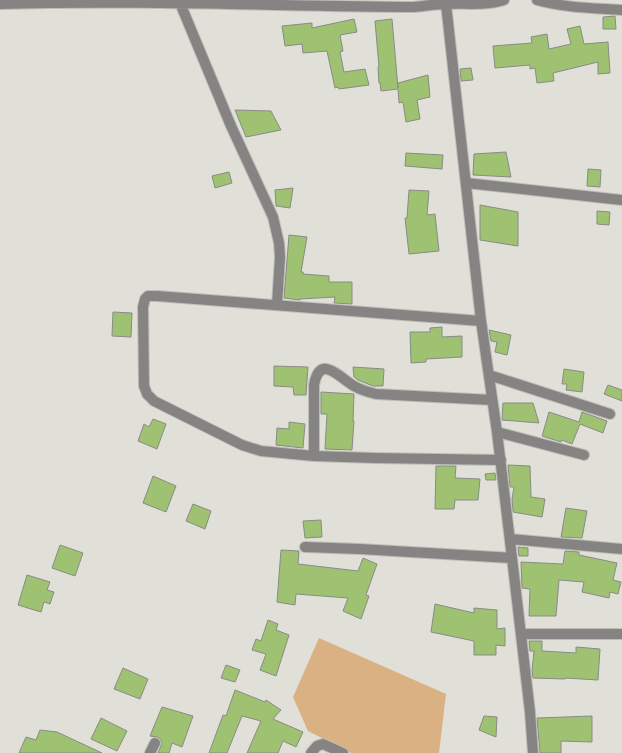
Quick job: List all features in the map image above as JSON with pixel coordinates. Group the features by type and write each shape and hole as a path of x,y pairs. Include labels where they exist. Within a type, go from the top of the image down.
{"street":[{"path":"0,4 43,2 405,6 470,4 504,0"},
{"path":"537,0 584,8 622,10"},
{"path":"180,3 231,126 273,217 277,230 280,257 277,306"},
{"path":"446,4 481,321 501,460 533,753"},
{"path":"466,183 622,200"},
{"path":"481,321 157,296 146,297 143,307 144,386 146,394 154,401 242,445 261,451 314,456 501,460"},
{"path":"314,456 314,385 318,372 324,369 333,371 358,388 376,394 492,400"},
{"path":"489,375 610,414"},
{"path":"497,432 584,454"},
{"path":"510,538 622,549"},
{"path":"304,547 512,558"},
{"path":"520,634 622,634"},
{"path":"150,753 155,743"},
{"path":"311,753 317,746 323,744 343,753"}],"shaded area":[{"path":"319,638 446,694 439,753 351,753 308,731 293,697"}],"building":[{"path":"615,16 616,29 603,29 603,17"},
{"path":"354,19 357,32 340,35 343,51 340,52 344,72 365,69 369,85 335,88 327,51 303,53 302,44 285,46 282,26 312,23 312,28"},
{"path":"392,19 398,88 398,83 428,75 430,97 417,100 420,119 406,122 403,102 399,103 398,89 381,91 379,83 375,21"},
{"path":"580,26 584,44 608,42 610,73 598,74 598,62 553,73 554,81 537,83 535,68 530,69 530,65 495,68 493,46 532,43 531,37 547,34 549,49 571,44 567,29"},
{"path":"471,68 473,80 461,81 460,69"},
{"path":"235,110 271,111 281,130 246,137"},
{"path":"506,152 511,177 473,175 474,154"},
{"path":"406,153 443,155 442,169 405,166"},
{"path":"588,169 601,170 600,187 587,186"},
{"path":"229,172 232,183 215,188 212,176"},
{"path":"293,188 290,208 276,206 275,190"},
{"path":"409,190 429,191 427,215 435,214 439,251 409,254 405,218 407,218"},
{"path":"480,205 518,212 518,246 480,240"},
{"path":"597,211 610,212 609,225 597,224"},
{"path":"289,235 307,237 301,272 303,274 329,276 329,282 352,282 352,304 334,303 335,297 300,300 284,298"},
{"path":"113,312 132,313 131,337 112,336"},
{"path":"442,327 442,337 462,336 462,357 426,359 426,362 411,363 410,332 430,332 430,328"},
{"path":"489,330 511,335 507,355 495,352 497,342 491,341"},
{"path":"274,366 308,367 306,395 294,395 293,387 274,386"},
{"path":"353,367 384,369 383,386 373,386 358,380 354,377"},
{"path":"564,369 584,372 582,392 566,390 567,384 562,384"},
{"path":"608,385 622,390 622,401 604,394"},
{"path":"321,392 354,394 352,450 325,449 327,414 321,414"},
{"path":"503,403 533,403 539,423 502,420"},
{"path":"549,412 579,422 582,412 607,421 603,433 580,424 572,444 542,436"},
{"path":"153,419 166,424 157,449 138,441 144,424 149,427"},
{"path":"289,422 305,424 303,448 276,445 277,428 289,429"},
{"path":"508,465 530,466 531,497 545,499 542,517 513,512 512,499 514,487 510,487"},
{"path":"436,466 456,466 455,478 480,479 478,500 455,500 454,509 435,509"},
{"path":"495,473 496,480 486,480 485,474"},
{"path":"153,476 176,486 166,512 143,503"},
{"path":"193,504 211,511 205,529 186,521"},
{"path":"566,508 587,511 582,538 561,537"},
{"path":"321,520 322,537 305,538 303,521"},
{"path":"60,545 83,553 75,576 52,568"},
{"path":"518,547 528,548 528,556 519,556"},
{"path":"281,550 299,551 298,564 358,571 363,558 377,564 366,595 369,596 361,619 343,611 348,598 296,594 295,605 277,602"},
{"path":"565,551 579,552 579,555 617,563 613,580 621,582 618,594 610,592 609,598 582,592 584,582 559,580 556,616 529,616 530,589 522,588 521,562 563,564"},
{"path":"27,575 50,582 47,590 54,592 50,604 44,602 41,612 18,605"},
{"path":"435,604 474,613 474,608 497,610 497,629 505,628 505,646 496,645 496,655 474,655 474,641 431,632"},
{"path":"268,620 278,624 276,630 289,635 276,676 260,670 266,654 252,650 256,639 261,641"},
{"path":"529,641 542,641 542,651 576,653 576,647 600,649 598,680 533,678 534,651 530,651"},
{"path":"226,665 240,670 235,682 221,678"},
{"path":"123,668 148,679 140,699 114,689"},
{"path":"235,690 265,702 266,700 281,710 273,719 303,732 296,747 283,741 278,753 247,753 261,721 242,716 227,753 209,753 223,715 226,716"},
{"path":"162,707 193,716 182,747 172,743 169,753 158,753 161,740 158,737 150,736"},
{"path":"484,716 497,717 496,737 479,730"},
{"path":"592,716 592,742 561,741 561,753 540,753 537,718"},
{"path":"101,718 127,731 117,751 91,739"},
{"path":"40,730 57,732 102,753 19,753 26,737 36,740"}]}
